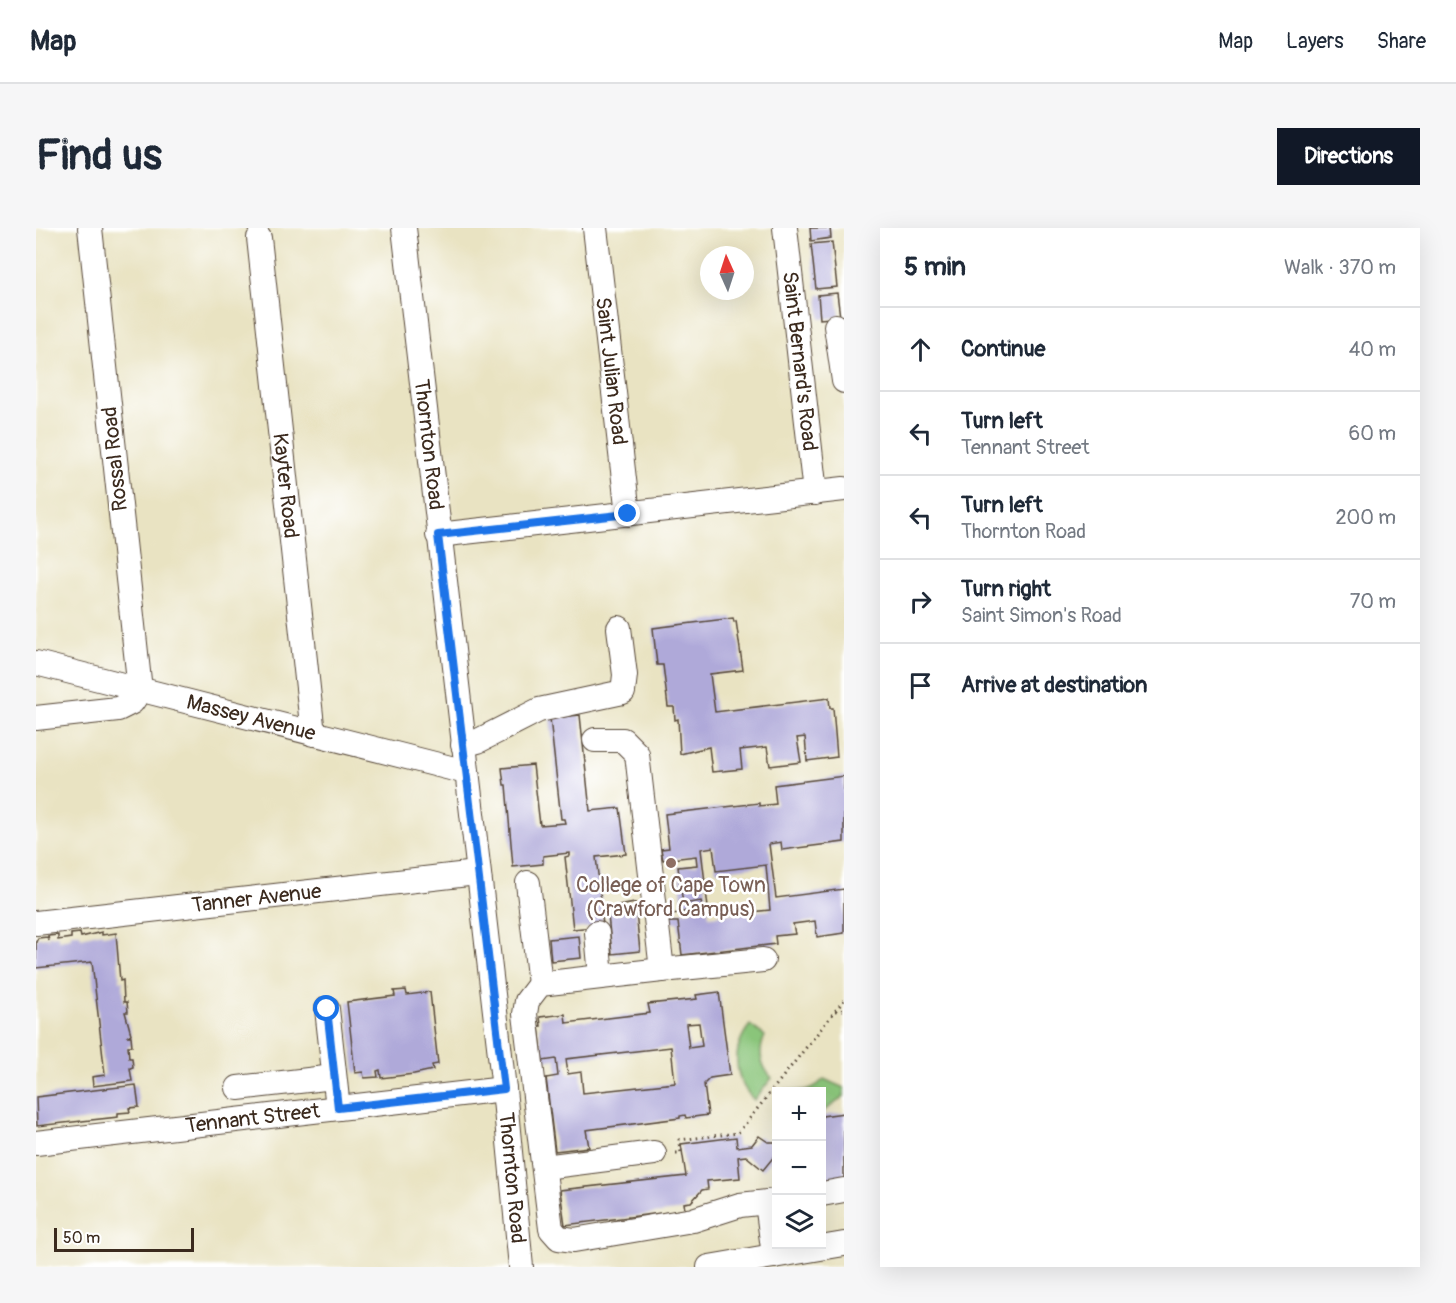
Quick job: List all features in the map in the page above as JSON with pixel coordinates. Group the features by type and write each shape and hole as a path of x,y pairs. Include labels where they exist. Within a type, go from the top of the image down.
{"street":[{"name":"Rossal Road","path":"90,228 140,690"},
{"name":"Thornton Road","path":"404,228 477,873 504,1089 521,1267"},
{"name":"Saint Julian Road","path":"595,228 628,514"},
{"name":"Saint Bernard's Road","path":"785,228 815,493"},
{"name":"Kayter Road","path":"259,238 313,734"},
{"path":"836,326 844,381"},
{"path":"438,535 844,489"},
{"path":"463,745 478,741 539,710 623,692 625,675 619,628"},
{"name":"Massey Avenue","path":"36,663 466,772"},
{"path":"36,718 118,709 132,702 140,690"},
{"path":"595,740 623,740 637,754 662,970"},
{"name":"Tanner Avenue","path":"36,923 477,873"},
{"path":"528,883 540,984 527,1001 525,1014 551,1229 559,1238 574,1240 693,1220 740,1205 772,1202"},
{"path":"597,933 601,977"},
{"path":"540,984 763,960"},
{"path":"327,1009 338,1108"},
{"path":"238,1088 334,1077"},
{"name":"Tennant Street","path":"36,1143 504,1089"},
{"path":"544,1167 654,1153"},
{"path":"826,1193 844,1190"},
{"path":"709,1267 778,1259 844,1244"}],"path":[{"path":"654,1153 659,1155 681,1153 679,1140 738,1133 844,1000"},
{"path":"835,1011 844,1010"}],"green space":[{"path":"750,1025 765,1036 761,1047 761,1058 772,1078 754,1100 742,1083 737,1063 740,1043"},
{"path":"824,1079 844,1088 844,1097 826,1109 826,1087 813,1087"}],"building":[{"path":"810,228 830,228 831,238 811,241"},
{"path":"832,242 837,287 816,289 811,244"},
{"path":"837,293 840,317 820,319 818,295"},
{"path":"733,618 734,622 736,621 743,670 710,674 715,712 829,698 830,708 833,708 837,757 807,761 805,737 797,738 801,762 770,766 767,747 740,750 742,769 712,772 709,747 680,754 678,719 675,720 674,707 668,707 663,665 657,665 653,628"},
{"path":"580,715 590,811 620,808 626,854 596,857 602,909 635,903 640,951 612,954 608,915 602,915 603,926 573,929 565,857 569,856 569,853 543,856 543,864 513,867 506,785 504,785 502,768 533,765 540,825 565,823 564,819 561,819 550,718"},
{"path":"844,776 844,842 782,850 781,842 769,844 776,898 844,889 844,933 817,937 815,921 793,924 795,934 775,936 776,944 682,955 678,922 669,922 668,915 702,908 701,901 683,904 678,867 697,865 696,856 663,860 661,849 669,848 665,814 759,803 759,806 776,804 774,785","holes":["713,847 716,871 766,865 770,910 709,916 701,849"]},
{"path":"102,932 102,935 116,933 120,981 123,980 124,1002 127,1002 128,1012 125,1012 131,1034 128,1036 131,1036 132,1046 128,1046 129,1058 132,1058 133,1067 130,1068 132,1081 93,1086 92,1077 105,1075 92,962 36,968 36,942 38,938 47,937 49,941 48,936 58,935 58,940 71,938 71,934 80,933 81,937"},
{"path":"579,936 581,958 551,961 549,939"},
{"path":"406,990 407,995 430,992 438,1064 432,1065 433,1070 414,1074 381,1078 380,1070 377,1071 378,1077 364,1078 363,1072 355,1073 347,1002 395,996 394,991"},
{"path":"719,992 730,1075 710,1078 704,1084 708,1115 686,1118 685,1115 680,1118 586,1130 589,1147 555,1151 546,1078 558,1076 556,1059 543,1061 540,1017 565,1014 566,1023 650,1013 648,1004 697,999 696,995","holes":["699,1023 702,1046 689,1048 686,1024","671,1047 675,1083 583,1093 581,1072 568,1074 566,1059"]},
{"path":"136,1085 139,1107 129,1108 130,1112 118,1113 118,1117 37,1126 36,1097"},
{"path":"844,1113 844,1184 826,1186 826,1141 826,1115"},
{"path":"759,1136 772,1142 772,1159 763,1170 746,1156 738,1157 740,1178 707,1181 708,1189 702,1190 691,1202 684,1203 685,1210 565,1225 560,1190 686,1176 681,1144 736,1137 737,1147 752,1145"}],"place":[{"name":"College of Cape Town (Crawford Campus)","path":"671,863"}],"route":[{"path":"327,1009 338,1108 504,1089 438,535 628,514"}]}
